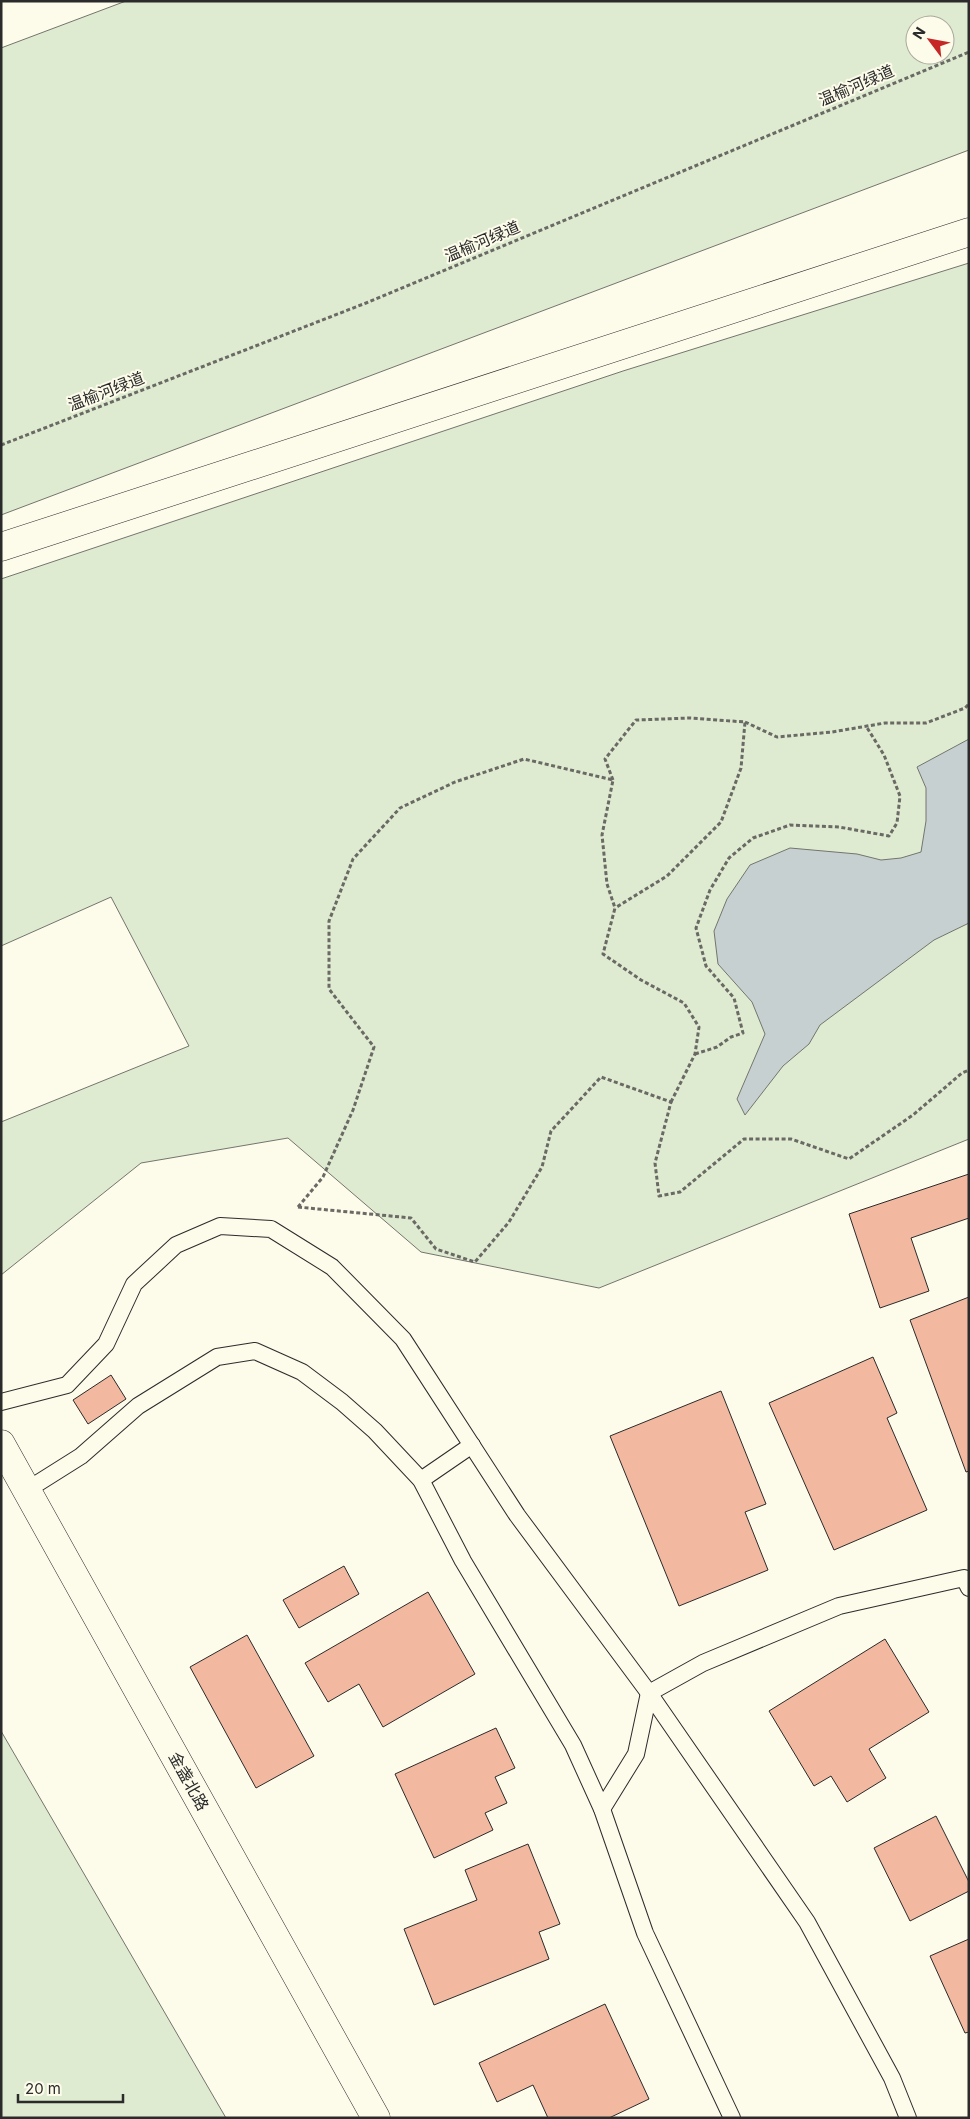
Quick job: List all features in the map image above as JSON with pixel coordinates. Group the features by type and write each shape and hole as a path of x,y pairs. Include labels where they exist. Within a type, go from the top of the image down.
{"street":[{"path":"1,547 969,232"},
{"name":"金盏北路","path":"1,1444 376,2118"}],"lane":[{"path":"1,1402 67,1385 106,1344 134,1284 176,1245 220,1226 272,1229 332,1266 404,1338 516,1515 648,1693 807,1922 892,2078 908,2118"},
{"path":"27,1490 81,1456 138,1406 217,1357 255,1350 302,1372 342,1402 375,1431 421,1480 462,1561 573,1745 602,1809 645,1933 732,2118"},
{"path":"421,1480 472,1445"},
{"path":"648,1693 703,1663 839,1606 967,1581"},
{"path":"602,1809 636,1754 648,1693"}],"path":[{"name":"温榆河绿道","path":"1,445 366,303 969,52"},
{"path":"969,704 965,708 926,723 884,723 832,732 777,737 746,722 690,718 636,720 605,759 612,780 602,836 607,884 615,908 602,954 641,980 684,1003 699,1027 695,1054 671,1102 655,1163 659,1196 680,1192 744,1139 792,1139 849,1159 912,1115 962,1073 969,1070"},
{"path":"615,908 667,876 721,822 741,768 746,722"},
{"path":"695,1054 717,1047 731,1037 743,1033 734,998 706,966 696,928 710,890 729,858 753,838 790,825 839,827 889,836 897,824 900,796 884,755 866,726"},
{"path":"612,780 524,759 454,782 400,808 353,859 329,921 329,989 374,1047 353,1110 323,1177 298,1207 411,1218 436,1248 475,1262 510,1222 542,1167 551,1132 601,1078 671,1102"}],"green space":[{"path":"126,1 969,1 969,150 1,515 1,48"},
{"path":"969,263 969,1139 599,1288 421,1252 288,1138 141,1163 1,1275 1,1122 189,1046 111,897 1,946 1,579 623,371"},
{"path":"1,1731 226,2118 1,2118"}],"shaded area":[{"path":"969,739 969,923 934,940 820,1025 809,1044 783,1066 745,1115 737,1099 765,1034 752,1002 718,964 714,931 727,899 750,865 790,848 857,854 881,860 901,858 921,852 926,821 926,788 917,767"}],"building":[{"path":"969,1174 969,1218 911,1238 929,1291 880,1308 849,1214"},
{"path":"969,1297 969,1471 966,1472 910,1320"},
{"path":"873,1357 897,1413 887,1418 927,1510 834,1550 769,1403"},
{"path":"111,1375 126,1399 88,1424 73,1400"},
{"path":"721,1391 766,1504 745,1512 768,1570 679,1606 610,1436"},
{"path":"344,1566 359,1594 299,1628 283,1600"},
{"path":"428,1592 475,1674 383,1727 359,1684 328,1702 305,1663"},
{"path":"247,1635 314,1756 256,1788 190,1667"},
{"path":"885,1639 929,1712 869,1749 886,1778 847,1802 831,1776 814,1786 769,1711"},
{"path":"496,1728 515,1768 495,1777 507,1803 485,1813 493,1830 434,1858 395,1774"},
{"path":"936,1816 969,1882 969,1891 910,1921 874,1848"},
{"path":"528,1844 560,1924 539,1932 549,1959 434,2005 404,1929 477,1900 465,1870"},
{"path":"969,1939 969,2032 965,2033 930,1956"},
{"path":"605,2004 649,2099 609,2118 548,2118 533,2085 497,2102 479,2063"}]}
